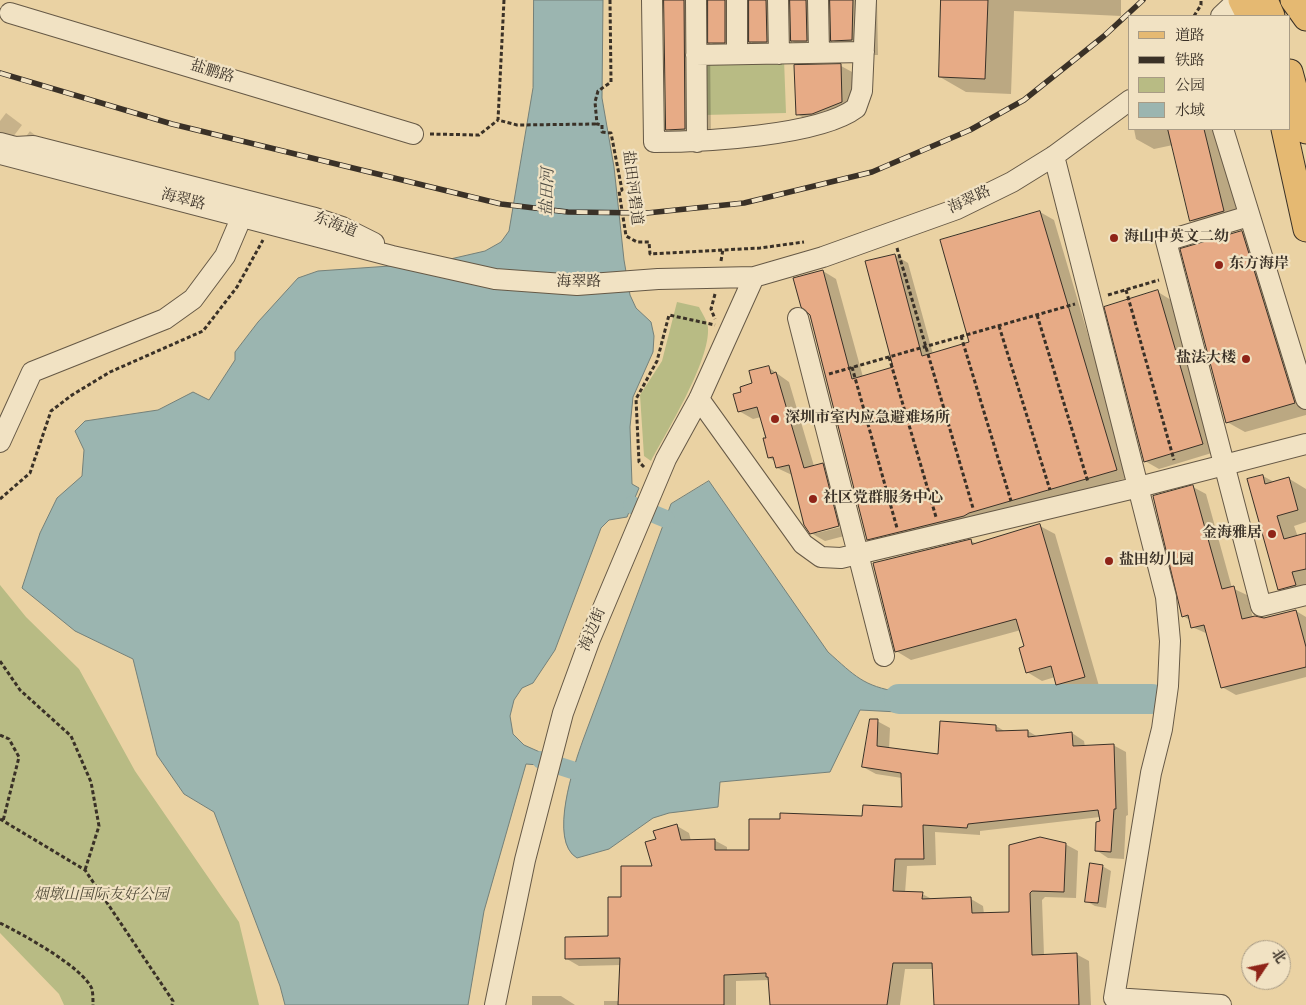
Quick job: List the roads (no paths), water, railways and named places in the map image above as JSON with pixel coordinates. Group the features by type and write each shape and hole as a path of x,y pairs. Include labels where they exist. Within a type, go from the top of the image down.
{"main road":[{"path":"1240,0 1248,15"},
{"path":"1265,0 1272,15"},
{"path":"1293,0 1306,18"},
{"path":"1291,76 1306,131"},
{"path":"1284,130 1301,184 1306,228"}],"street":[{"path":"652,0 654,142 697,142 795,129 848,114 856,108 862,91 866,0"},
{"path":"696,0 697,142"},
{"path":"737,0 738,54"},
{"path":"778,0 779,54"},
{"path":"818,0 820,53"},
{"path":"1222,15 1240,0"},
{"name":"盐鹏路","path":"7,13 413,134"},
{"path":"696,55 864,52"},
{"name":"海翠路","path":"0,143 15,147 33,146 272,216 392,256 495,279 577,285 754,277 893,232 957,209 1012,182 1054,156 1128,101"},
{"path":"1223,130 1306,399"},
{"name":"海翠路","path":"0,154 242,216 272,216"},
{"path":"1054,156 1166,597 1170,641 1168,686 1162,729 1151,773 1114,998 1221,1005"},
{"path":"0,442 32,372 165,320 193,299 225,256 242,216"},
{"path":"1249,216 1166,241 1261,606 1306,595"},
{"name":"海边街","path":"495,1005 525,860 554,745 590,638 666,459 699,399 754,277"},
{"path":"798,318 884,656"},
{"path":"699,399 803,544 821,557 841,558 859,554 1139,487 1306,444"}],"water":[{"name":"盐田河","path":"534,0 603,0 602,98 614,167 624,260 630,295 636,308 651,322 654,336 653,352 633,397 630,427 632,484 639,488 627,517 609,520 601,528 555,650 533,683 522,688 514,700 510,716 513,734 524,745 542,753 539,765 526,764 484,911 468,1005 285,1005 280,986 214,812 184,794 157,755 133,659 75,631 22,588 40,533 57,498 82,476 84,450 75,431 85,421 158,410 193,392 209,400 235,360 235,352 258,322 298,278 318,271 433,263 485,251 501,242 509,231 533,88"},
{"path":"709,481 828,652 860,679 877,687 899,692 898,712 860,710 830,772 720,782 718,807 669,813 653,818 609,849 577,858 569,849 564,836 564,820 574,767 583,740 671,504"}],"waterway":[{"path":"632,505 666,519"},
{"path":"899,699 1152,699"},
{"path":"541,760 572,770"}],"tunnel":[{"path":"0,121 33,146"}],"railway":[{"path":"0,73 172,124 501,204 568,212 647,213 744,203 872,172 970,130 1024,100 1104,36 1143,0"}],"place":[{"name":"海山中英文二幼","path":"1114,238"},
{"name":"东方海岸","path":"1219,265"},
{"name":"盐法大楼","path":"1246,359"},
{"name":"深圳市室内应急避难场所","path":"775,419"},
{"name":"社区党群服务中心","path":"813,499"},
{"name":"金海雅居","path":"1272,534"},
{"name":"盐田幼儿园","path":"1109,561"}],"park label":[{"name":"烟墩山国际友好公园","path":"101,896"}]}
